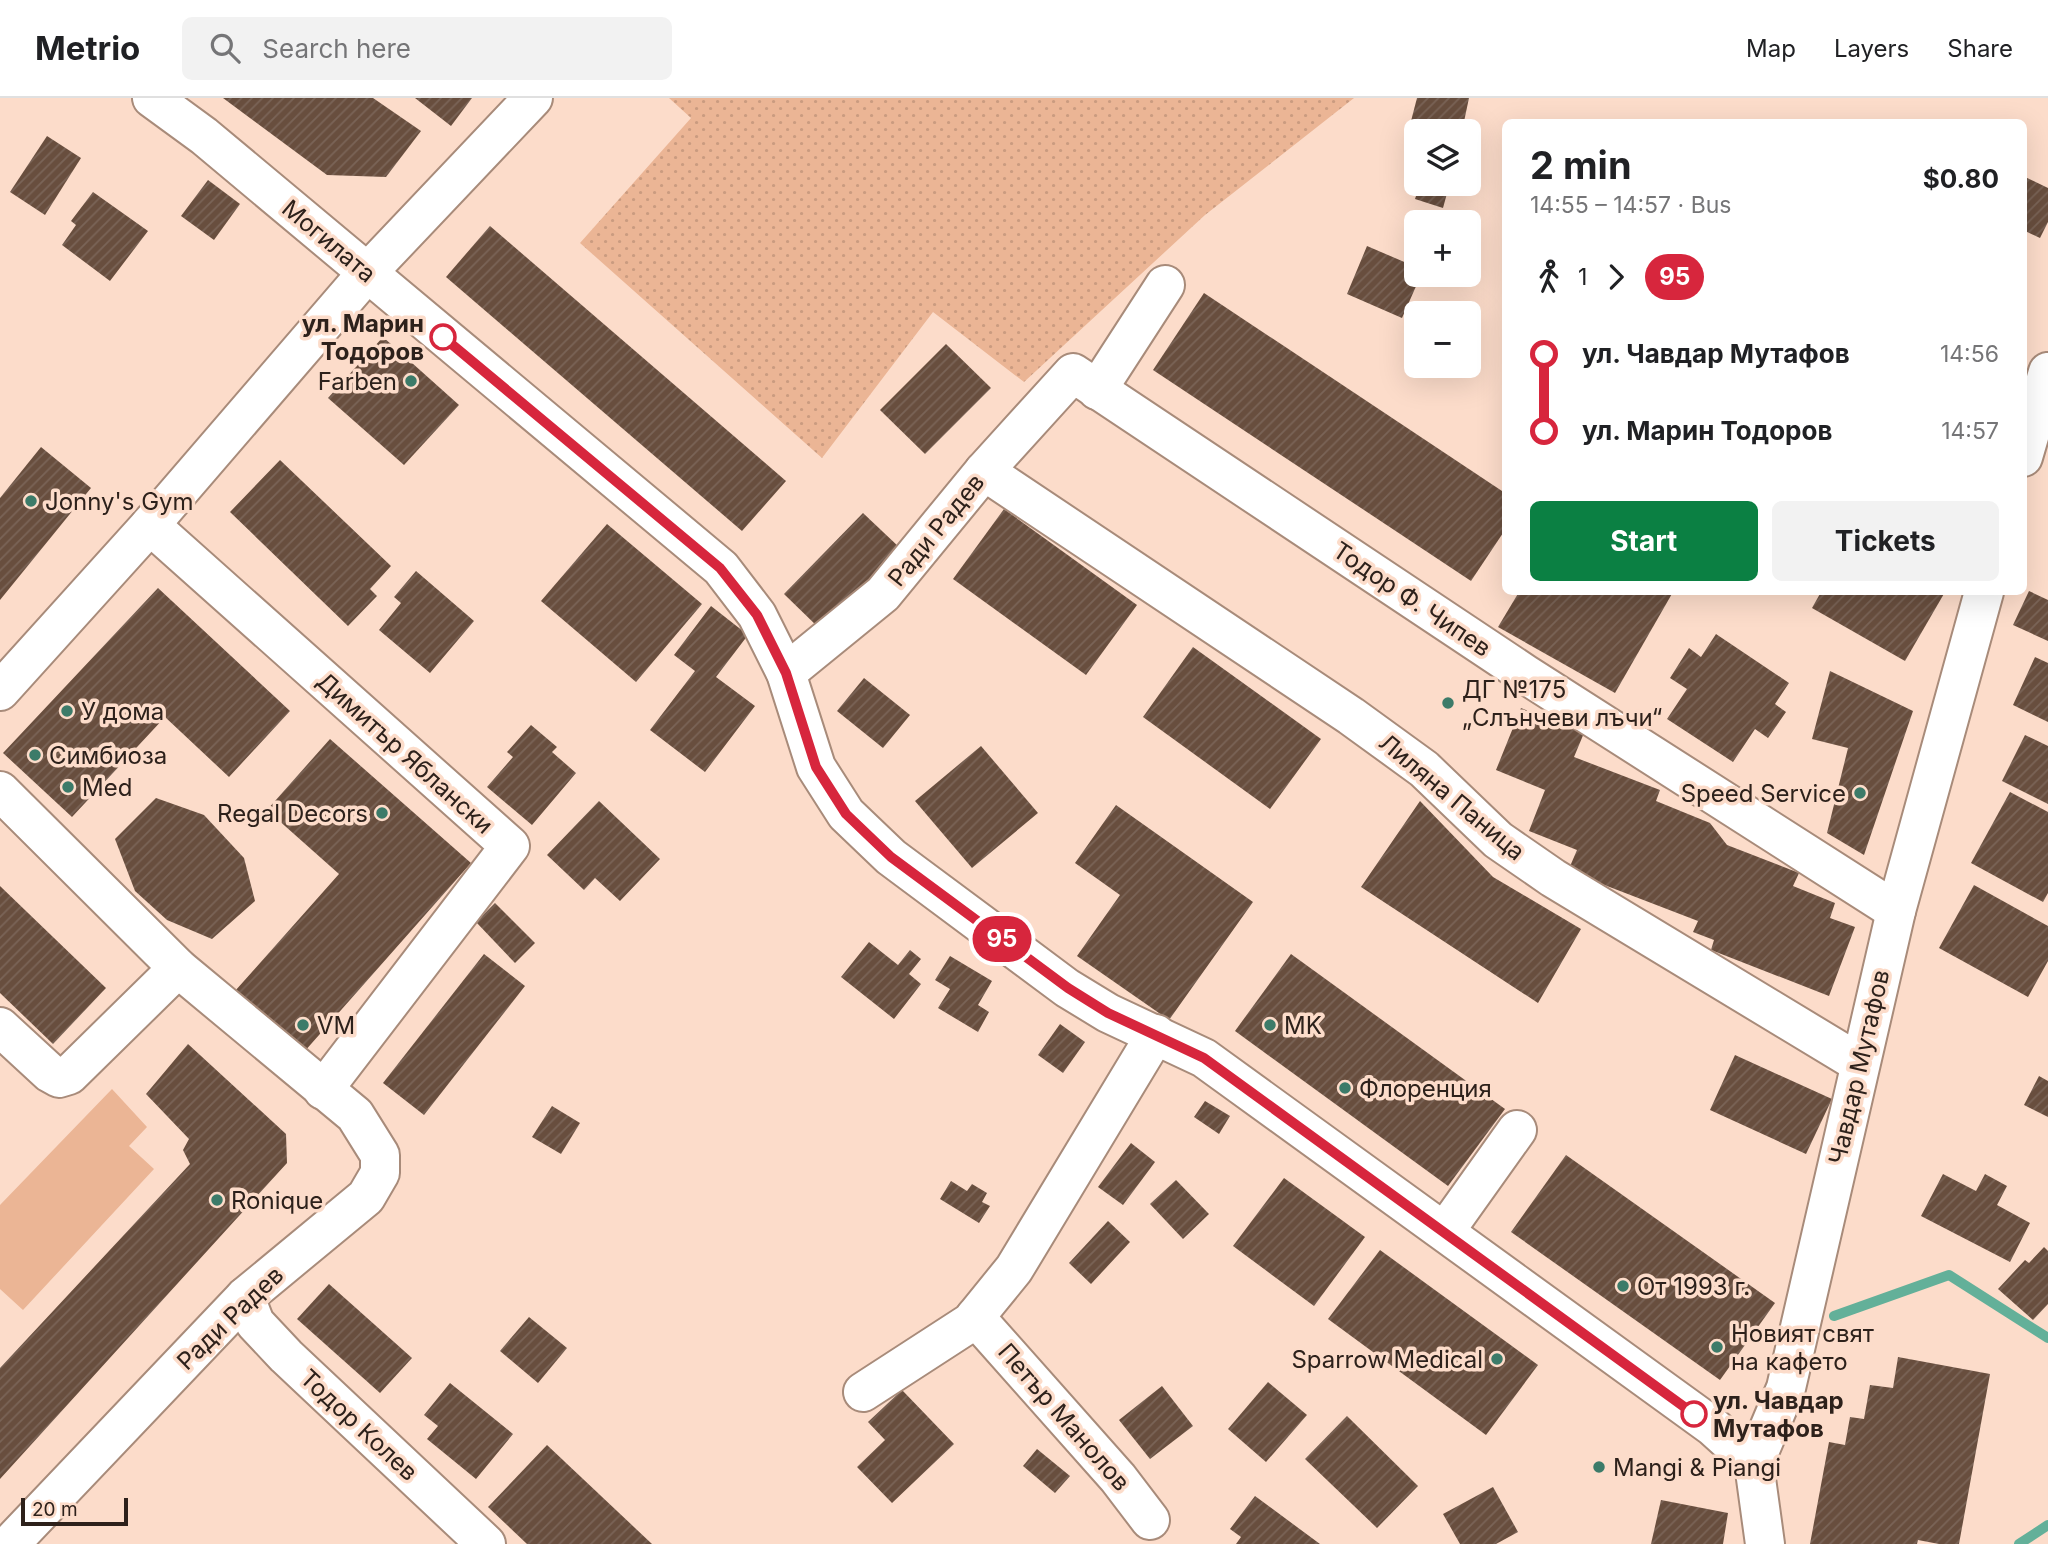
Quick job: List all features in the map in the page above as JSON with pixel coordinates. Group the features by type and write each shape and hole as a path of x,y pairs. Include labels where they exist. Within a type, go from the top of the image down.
{"street":[{"name":"Могилата","path":"152,98 204,136 720,568 757,615 786,673 816,767 846,814 891,857 1068,988 1108,1013 1204,1058 1712,1426 1754,1464"},
{"path":"0,691 150,525 367,273 533,98"},
{"name":"Ради Радев","path":"786,673 883,594 984,471 1085,382 1165,285"},
{"path":"2027,443 2048,372"},
{"name":"Тодор Ф. Чипев","path":"1085,382 1525,674 1896,911"},
{"name":"Лиляна Паница","path":"984,471 1359,721 1424,769 1498,840 1542,870 1859,1063"},
{"name":"Димитър Яблански","path":"150,525 510,846 323,1090"},
{"name":"Чавдар Мутафов","path":"1754,1464 1786,1388 1896,911 1983,595"},
{"path":"0,791 178,968 323,1090"},
{"path":"0,1027 50,1073 59,1077 69,1075 178,968"},
{"path":"863,1392 971,1322 1014,1269 1156,1034"},
{"name":"Ради Радев","path":"10,1544 245,1297 366,1197 380,1173 380,1155 355,1115 323,1090"},
{"path":"1445,1231 1517,1130"},
{"name":"Тодор Колев","path":"245,1297 255,1323 286,1356 486,1544"},
{"name":"Петър Манолов","path":"975,1317 1118,1478 1150,1520"},
{"path":"1754,1464 1765,1544"}],"shaded area":[{"path":"669,98 1354,98 1205,215 1024,382 933,312 822,458 580,243 691,118"},
{"path":"112,1089 147,1127 129,1146 154,1169 23,1310 0,1289 0,1205"}],"building":[{"path":"223,98 373,98 421,131 386,177 327,175"},
{"path":"415,98 472,98 451,126"},
{"path":"1417,98 1469,98 1465,119 1412,119"},
{"path":"47,136 81,158 45,215 10,192"},
{"path":"2027,178 2048,188 2048,222 2040,238 2027,232"},
{"path":"208,180 240,204 214,240 181,216"},
{"path":"93,192 148,231 110,281 62,245 76,225 71,221"},
{"path":"1416,196 1446,196 1443,208 1415,199"},
{"path":"490,226 786,481 742,531 446,277"},
{"path":"1367,246 1404,262 1404,287 1416,287 1410,301 1404,301 1402,318 1347,294"},
{"path":"1204,293 1502,491 1502,534 1471,581 1153,370"},
{"path":"383,337 459,405 404,465 328,398"},
{"path":"946,344 991,388 925,454 880,410"},
{"path":"41,447 91,488 0,600 0,498"},
{"path":"280,460 391,566 370,589 377,596 348,626 230,512"},
{"path":"1004,509 1137,605 1086,675 953,579"},
{"path":"863,513 900,548 820,629 784,594"},
{"path":"607,524 702,604 636,682 541,601"},
{"path":"416,571 474,621 430,673 379,630 401,603 394,597"},
{"path":"158,588 290,711 229,777 165,717 72,817 3,753"},
{"path":"2029,591 2048,600 2048,641 2013,625"},
{"path":"1517,595 1671,595 1615,693 1498,627"},
{"path":"1819,595 1943,595 1905,661 1812,608"},
{"path":"711,606 748,635 716,677 755,706 705,772 650,730 695,671 674,655"},
{"path":"1716,634 1789,683 1775,704 1786,712 1768,738 1755,729 1733,762 1667,719 1687,689 1670,678 1689,648 1701,657"},
{"path":"1193,647 1321,739 1270,809 1143,717"},
{"path":"2035,657 2048,663 2048,722 2013,705"},
{"path":"1830,671 1913,711 1864,855 1827,833 1848,748 1812,739"},
{"path":"864,678 910,715 883,748 837,711"},
{"path":"1521,708 1584,733 1574,757 1660,790 1656,801 1710,823 1727,845 1799,873 1793,886 1835,903 1830,918 1855,927 1829,996 1711,950 1714,940 1693,932 1698,921 1568,871 1577,850 1529,831 1545,790 1496,770"},
{"path":"531,725 557,747 552,752 576,773 532,825 487,787 513,757 507,752"},
{"path":"2025,735 2048,746 2048,804 2002,781"},
{"path":"330,739 471,863 304,1052 235,991 339,874 267,810"},
{"path":"981,746 1038,813 972,868 915,801"},
{"path":"2010,792 2048,812 2048,893 2043,902 1971,863"},
{"path":"156,798 204,815 244,858 255,901 212,939 167,920 135,891 115,839"},
{"path":"599,801 660,859 620,901 595,878 584,890 547,855"},
{"path":"1420,801 1493,877 1581,929 1538,1003 1361,887"},
{"path":"1116,805 1253,902 1169,1020 1077,956 1120,895 1075,863"},
{"path":"1974,885 2048,926 2048,961 2028,997 1939,948"},
{"path":"0,886 106,988 53,1044 0,993"},
{"path":"495,903 535,943 515,963 476,922"},
{"path":"869,942 898,965 910,950 921,959 909,974 921,984 894,1019 841,977"},
{"path":"484,954 525,986 424,1115 383,1083"},
{"path":"1291,954 1505,1109 1448,1186 1235,1031"},
{"path":"950,956 992,981 978,1005 989,1012 978,1032 938,1008 950,989 935,980"},
{"path":"1060,1024 1085,1042 1063,1073 1038,1055"},
{"path":"188,1044 286,1134 287,1163 0,1479 0,1368 190,1164 183,1150 189,1139 146,1094"},
{"path":"1735,1055 1832,1099 1806,1154 1710,1110"},
{"path":"2039,1076 2048,1081 2048,1117 2024,1105"},
{"path":"1205,1101 1230,1116 1219,1134 1194,1117"},
{"path":"552,1106 580,1123 561,1154 532,1137"},
{"path":"1131,1143 1155,1162 1123,1205 1098,1187"},
{"path":"1566,1155 1775,1303 1720,1380 1511,1232"},
{"path":"1943,1174 1976,1191 1985,1174 2007,1186 1997,1205 2030,1223 2010,1262 1921,1216"},
{"path":"1284,1178 1365,1237 1314,1306 1233,1246"},
{"path":"1176,1180 1209,1214 1183,1239 1150,1204"},
{"path":"951,1181 967,1191 972,1184 987,1193 982,1202 990,1206 979,1223 940,1199"},
{"path":"1108,1221 1130,1242 1091,1284 1069,1263"},
{"path":"2044,1247 2048,1251 2048,1304 2033,1320 1998,1289 2025,1260 2029,1263"},
{"path":"1380,1250 1538,1365 1486,1435 1328,1319"},
{"path":"329,1284 412,1358 380,1393 297,1319"},
{"path":"529,1317 567,1348 538,1383 500,1351"},
{"path":"1898,1357 1990,1374 1959,1544 1918,1540 1917,1544 1810,1544 1829,1442 1845,1445 1850,1417 1864,1419 1870,1385 1893,1388"},
{"path":"1268,1382 1307,1415 1266,1462 1228,1429"},
{"path":"450,1383 513,1434 476,1479 427,1439 438,1426 424,1415"},
{"path":"1162,1386 1193,1426 1150,1459 1119,1420"},
{"path":"902,1390 954,1444 892,1503 857,1467 885,1440 868,1422"},
{"path":"1347,1416 1418,1486 1377,1528 1305,1459"},
{"path":"547,1445 652,1544 527,1544 488,1507"},
{"path":"1037,1449 1070,1476 1055,1493 1023,1466"},
{"path":"1493,1487 1518,1532 1496,1544 1460,1544 1443,1514"},
{"path":"1255,1496 1320,1544 1236,1544 1241,1537 1230,1529"},
{"path":"1661,1500 1728,1513 1723,1544 1651,1544"}],"waterway":[{"path":"1834,1316 1949,1275 2048,1338"},
{"path":"2019,1544 2048,1525"}],"bus line":[{"name":"95","path":"443,337 720,568 757,615 786,673 816,767 846,814 891,857 1068,988 1108,1013 1204,1058 1694,1414"}],"place":[{"name":"ул. Марин Тодоров","path":"443,337"},
{"name":"Farben","path":"411,381"},
{"name":"Jonny's Gym","path":"31,501"},
{"name":"ДГ №175 „Слънчеви лъчи“","path":"1448,703"},
{"name":"У дома","path":"67,711"},
{"name":"Симбиоза","path":"35,755"},
{"name":"Med","path":"68,787"},
{"name":"Speed Service","path":"1860,793"},
{"name":"Regal Decors","path":"382,813"},
{"name":"VM","path":"303,1025"},
{"name":"MK","path":"1270,1025"},
{"name":"Флоренция","path":"1345,1088"},
{"name":"Ronique","path":"217,1200"},
{"name":"От 1993 г.","path":"1623,1286"},
{"name":"Новият свят на кафето","path":"1717,1347"},
{"name":"Sparrow Medical","path":"1497,1359"},
{"name":"ул. Чавдар Мутафов","path":"1694,1414"},
{"name":"Mangi & Piangi","path":"1599,1467"}]}
